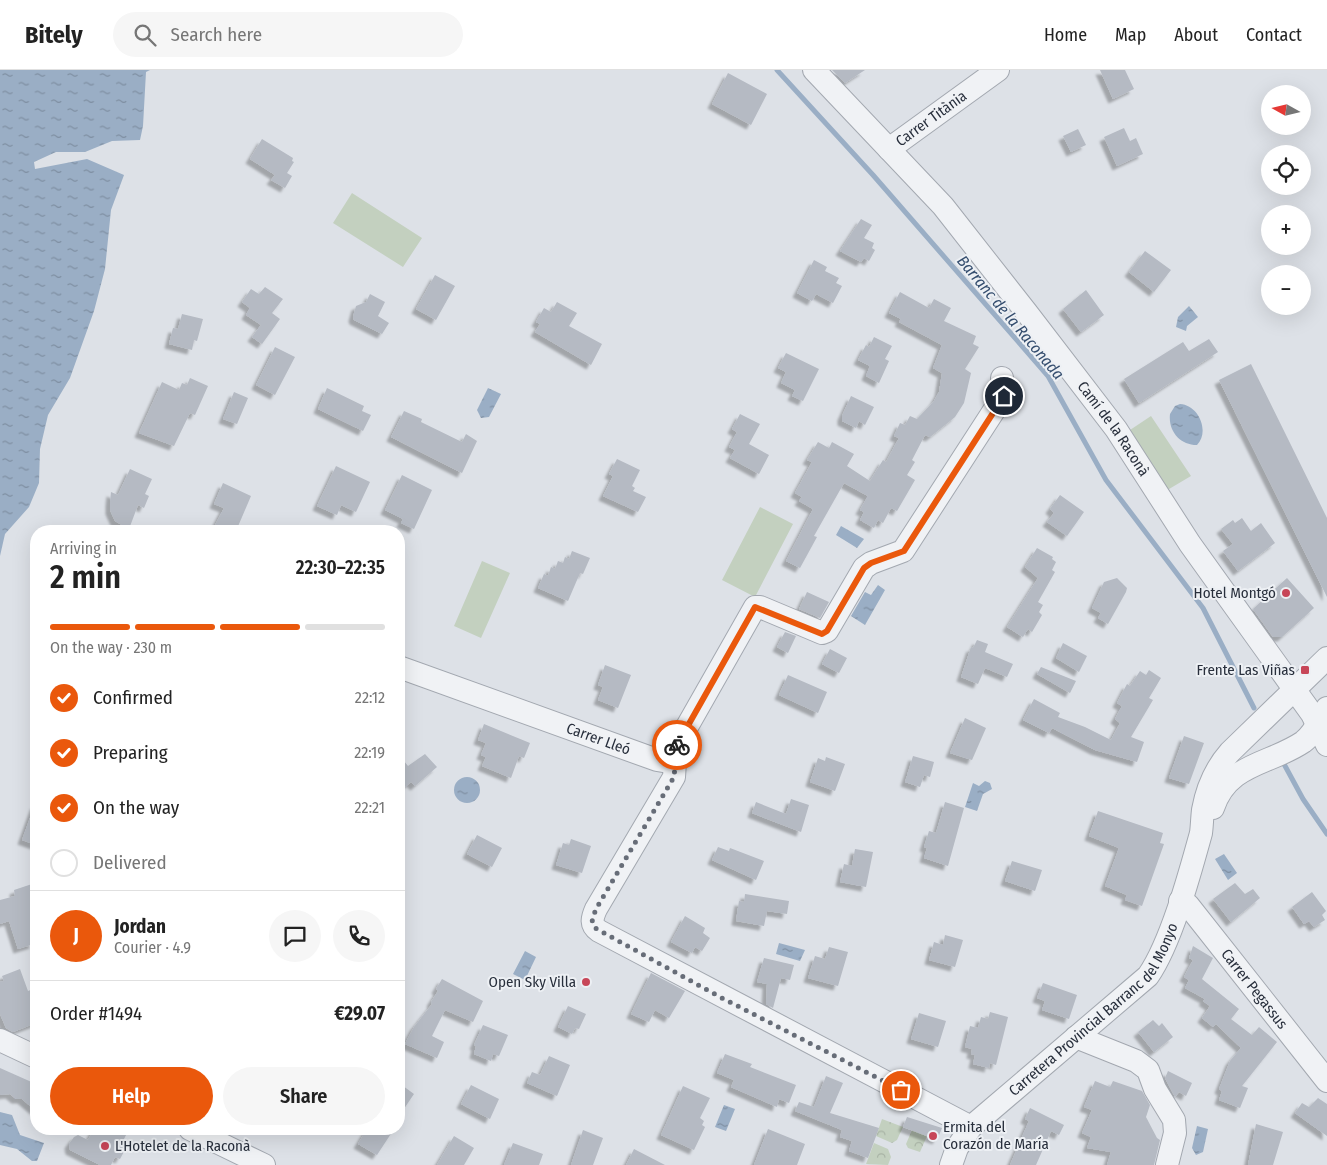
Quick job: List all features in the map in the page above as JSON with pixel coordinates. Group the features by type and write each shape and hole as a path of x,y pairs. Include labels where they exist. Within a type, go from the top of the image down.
{"street":[{"name":"Camí de la Raconà","path":"814,70 890,149 956,223 1116,429 1176,525 1294,689 1322,716 1327,745"},
{"name":"Carrer Titània","path":"890,149 998,70"},
{"path":"970,1127 720,997 595,928 592,920 596,909 674,777 676,747 755,607 822,634 827,631 864,568 871,563 904,551 1004,396 1002,378"},
{"name":"Carretera Provincial Barranc del Monyo","path":"950,1165 957,1148 970,1127 1148,976 1160,955 1180,900 1201,831 1207,794 1217,768 1230,752 1327,658"},
{"name":"Carrer Lleó","path":"405,669 622,748 657,760 675,763"},
{"name":"Carretera Provincial Barranc del Monyo","path":"1201,831 1212,813 1218,796 1230,779 1256,764 1303,742 1322,716"},
{"name":"Carrer Pegassus","path":"1180,900 1188,905 1327,1081"},
{"path":"1076,1037 1136,1061 1148,1070 1155,1089 1174,1120 1175,1133 1167,1165"},
{"path":"0,1040 30,1054"},
{"path":"202,1135 264,1165"}],"green space":[{"path":"352,193 422,238 403,267 333,223"},
{"path":"1151,416 1191,476 1164,492 1127,432"},
{"path":"760,507 793,524 755,597 722,580"},
{"path":"482,561 510,573 481,638 454,626"},
{"path":"882,1119 903,1127 897,1140 892,1143 876,1136"},
{"path":"912,1130 927,1136 920,1152 908,1148 906,1144"},
{"path":"874,1143 888,1149 891,1157 888,1165 866,1164"}],"water":[{"path":"0,70 150,70 146,72 143,126 140,140 112,141 85,152 56,152 34,162 35,169 87,159 124,175 111,210 105,269 94,311 70,378 48,415 40,449 39,483 29,507 5,534 0,556"},
{"path":"1189,306 1198,317 1187,326 1186,331 1176,327 1178,317"},
{"path":"488,388 501,394 489,417 481,418 477,410"},
{"path":"1180,404 1192,409 1200,420 1202,433 1201,440 1197,445 1185,443 1173,431 1170,414 1175,406"},
{"path":"841,526 864,539 857,548 836,535"},
{"path":"878,585 885,590 865,625 851,616 865,592 871,595"},
{"path":"467,777 476,781 480,790 476,799 467,803 458,799 454,790 458,781"},
{"path":"985,781 990,783 992,789 983,794 977,811 965,807 973,783 979,786"},
{"path":"1224,854 1237,873 1228,880 1215,859"},
{"path":"779,943 805,950 800,961 776,954"},
{"path":"525,951 536,957 525,980 513,974"},
{"path":"724,1105 735,1109 726,1131 715,1127"},
{"path":"0,1112 12,1115 20,1135 44,1143 37,1161 32,1161 17,1149 0,1145"},
{"path":"1197,1126 1208,1129 1203,1152 1196,1155 1192,1148"}],"building":[{"path":"832,70 865,70 845,83"},
{"path":"1100,70 1125,70 1134,89 1113,99"},
{"path":"728,73 767,94 751,125 712,104"},
{"path":"1124,128 1130,141 1136,138 1143,154 1117,166 1104,137"},
{"path":"1078,129 1086,145 1071,152 1063,136"},
{"path":"262,139 293,158 292,161 294,162 287,173 292,176 285,188 271,180 275,175 250,159"},
{"path":"861,219 872,225 864,238 874,243 872,248 875,250 869,261 864,258 861,262 840,251"},
{"path":"1145,251 1171,270 1154,292 1129,272"},
{"path":"814,260 827,267 825,271 839,278 836,283 842,286 833,303 816,294 812,301 797,293"},
{"path":"435,275 455,286 436,320 416,309"},
{"path":"265,287 283,299 272,313 280,319 262,344 252,337 261,325 246,315 250,308 242,302 251,289 259,294"},
{"path":"1086,290 1104,315 1081,332 1063,309"},
{"path":"900,292 929,308 934,299 951,308 944,321 976,336 973,344 979,347 965,369 971,373 964,403 955,417 930,437 925,435 912,460 915,462 907,475 915,480 897,511 891,508 883,523 878,520 874,528 860,520 864,512 860,510 868,496 844,483 814,536 817,537 800,568 786,561 813,509 799,501 802,497 795,493 812,462 807,460 818,442 829,448 832,442 854,454 847,466 870,481 883,460 886,462 899,438 894,436 900,423 905,425 910,416 917,419 934,401 939,392 942,373 933,368 942,345 899,322 901,319 889,313"},
{"path":"370,294 385,302 378,316 389,323 382,334 354,320 353,317 356,306 366,302"},
{"path":"557,302 577,313 569,326 602,344 591,365 535,332 540,324 536,322 544,308 551,312"},
{"path":"182,314 203,319 197,341 194,340 192,350 169,344 173,328 178,329"},
{"path":"874,337 892,346 885,359 889,361 879,383 866,376 870,366 858,360 866,345 869,347"},
{"path":"1209,339 1218,352 1139,403 1124,379 1183,342 1189,351"},
{"path":"275,347 295,357 275,395 256,385"},
{"path":"786,353 819,369 803,401 792,396 795,390 781,383 786,372 778,368"},
{"path":"1251,364 1327,518 1327,597 1219,380"},
{"path":"190,378 208,386 195,415 190,413 174,446 139,433 162,382 179,390 182,383 187,385"},
{"path":"327,388 364,406 362,411 371,415 363,431 318,409"},
{"path":"234,392 248,398 237,424 223,419"},
{"path":"851,396 874,407 865,425 859,421 856,428 842,421 842,416"},
{"path":"404,411 422,419 421,422 462,442 466,434 477,441 462,473 391,437"},
{"path":"740,414 760,424 749,444 769,455 759,474 730,458 735,450 729,447 737,432 732,429"},
{"path":"617,459 640,470 632,486 635,488 633,491 646,497 638,512 603,496 613,476 609,474"},
{"path":"336,466 370,482 356,512 341,505 337,515 317,506"},
{"path":"130,469 152,479 145,494 149,496 144,508 138,505 130,525 122,525 115,521 110,510 111,492 118,495"},
{"path":"402,475 432,490 414,529 401,523 403,519 385,510"},
{"path":"223,483 251,496 239,525 215,525 224,508 214,504"},
{"path":"1060,495 1084,512 1067,536 1047,522 1054,513 1050,509"},
{"path":"1242,518 1251,531 1261,523 1275,543 1238,571 1223,551 1233,544 1221,529 1233,520 1235,523"},
{"path":"1037,548 1053,557 1052,559 1056,562 1052,570 1055,572 1038,602 1043,605 1039,612 1042,615 1032,632 1028,629 1023,637 1007,627 1038,578 1025,567"},
{"path":"572,551 590,558 583,574 580,573 568,601 538,588 544,574 548,576 551,567 555,569 558,561 563,563 565,557 569,559"},
{"path":"1117,578 1127,588 1108,624 1098,618 1101,613 1092,608 1104,582"},
{"name":"Hotel Montgó","path":"1287,578 1314,608 1282,637 1273,637 1253,609"},
{"path":"807,592 829,602 820,618 799,609"},
{"path":"785,632 796,636 788,653 777,647"},
{"path":"977,640 988,644 985,652 1013,664 1007,677 985,668 978,684 961,677 971,647 973,648"},
{"path":"1063,643 1087,656 1079,672 1056,658"},
{"path":"830,649 847,658 839,673 822,664"},
{"path":"605,665 631,675 618,708 598,700 603,687 598,685"},
{"path":"1041,667 1076,681 1070,693 1037,674"},
{"path":"1149,670 1161,678 1149,698 1153,700 1131,737 1144,742 1137,762 1095,750 1052,728 1049,733 1023,720 1034,699 1060,713 1058,717 1085,727 1111,740 1120,723 1115,719 1122,706 1117,703 1127,684 1130,686 1140,671 1146,675"},
{"path":"788,675 827,692 818,713 779,695"},
{"path":"965,718 986,728 972,760 950,753"},
{"path":"484,724 530,743 524,758 519,756 511,778 482,766 486,757 481,755 486,743 478,740"},
{"path":"1184,736 1204,743 1189,784 1169,778"},
{"path":"425,754 437,767 415,786 411,782 405,787 405,762 408,766"},
{"path":"913,756 934,762 930,777 924,775 920,787 905,782"},
{"path":"826,757 845,764 835,791 810,782 818,758 825,761"},
{"path":"791,799 809,805 801,832 752,813 756,802 786,814"},
{"path":"945,802 964,808 948,866 924,858 927,848 924,847 929,831 936,833"},
{"path":"1098,811 1163,833 1160,843 1164,844 1142,906 1125,900 1127,895 1105,886 1119,848 1089,836"},
{"path":"30,818 30,843 22,840"},
{"path":"477,835 502,848 492,867 467,854"},
{"path":"571,839 591,846 582,873 556,865 563,843 569,845"},
{"path":"718,847 729,851 730,848 764,861 756,880 712,860"},
{"path":"855,849 873,852 866,887 840,882 844,864 852,866"},
{"path":"1012,861 1042,870 1035,891 1005,881"},
{"path":"1235,883 1245,894 1253,889 1260,898 1231,922 1213,899"},
{"path":"30,885 30,945 18,949 9,921 0,924 0,900 15,896 14,890"},
{"path":"1312,892 1326,911 1322,915 1325,920 1314,927 1309,921 1304,924 1292,907"},
{"path":"745,894 789,901 787,914 767,911 764,926 736,921 739,901 744,902"},
{"path":"685,916 705,928 703,933 710,938 702,951 695,947 692,953 671,942"},
{"path":"945,935 963,940 955,967 929,960 934,942 943,945"},
{"path":"1193,946 1213,958 1202,979 1239,1009 1231,1019 1252,1035 1259,1027 1277,1042 1242,1086 1248,1088 1240,1108 1219,1100 1222,1091 1219,1089 1230,1061 1241,1048 1216,1024 1213,1027 1202,1018 1210,1006 1203,1001 1205,999 1185,988 1189,980 1184,977 1193,960 1189,958"},
{"path":"829,947 848,952 838,986 808,978 815,956 825,959"},
{"path":"764,958 794,965 790,980 781,978 773,1008 766,1004 767,984 757,982"},
{"path":"20,969 28,991 30,990 30,1025 13,1032 6,1028 0,1014 0,982 4,981 2,976"},
{"path":"651,973 685,991 669,1018 655,1010 649,1022 631,1014"},
{"path":"442,979 483,1001 473,1022 445,1010 432,1036 444,1042 437,1058 405,1044 414,1027 432,1004 431,1002 438,991 436,989"},
{"path":"1043,983 1077,995 1069,1019 1042,1010 1045,1001 1037,998"},
{"path":"568,1006 586,1014 579,1029 575,1028 572,1034 558,1027"},
{"path":"990,1012 1008,1017 996,1065 990,1063 989,1068 973,1064 975,1055 971,1054 972,1049 965,1047 970,1026 978,1028 981,1017 988,1019"},
{"path":"919,1013 946,1021 938,1047 911,1039"},
{"path":"1153,1020 1159,1026 1162,1023 1173,1037 1154,1052 1138,1032"},
{"path":"483,1025 508,1035 499,1056 493,1054 491,1061 474,1054 476,1046 474,1045"},
{"path":"725,1054 752,1064 750,1067 796,1085 789,1103 779,1099 777,1107 731,1087 734,1080 717,1073"},
{"path":"549,1056 570,1065 557,1096 527,1083 532,1072 540,1075"},
{"path":"0,1068 30,1081 30,1106 22,1099 16,1099 10,1094 0,1095"},
{"path":"1168,1071 1192,1083 1186,1096 1179,1092 1175,1097 1165,1078"},
{"path":"826,1076 843,1083 830,1113 879,1128 868,1158 849,1151 852,1141 840,1137 842,1130 795,1111 799,1102 814,1107"},
{"path":"1095,1081 1110,1087 1113,1081 1142,1091 1150,1105 1146,1117 1157,1138 1160,1140 1154,1165 1107,1165 1111,1152 1087,1148 1091,1137 1082,1133 1092,1110 1084,1107"},
{"path":"471,1085 499,1099 490,1119 461,1104"},
{"path":"683,1086 710,1098 700,1118 704,1121 702,1125 705,1127 694,1150 661,1135"},
{"path":"405,1087 414,1094 405,1107"},
{"path":"1318,1098 1327,1104 1327,1136 1295,1113 1302,1103 1309,1107"},
{"path":"1030,1108 1064,1125 1059,1135 1051,1131 1036,1165 1010,1165 1029,1121 1025,1119"},
{"path":"907,1117 942,1128 937,1140 903,1127"},
{"path":"1256,1124 1283,1132 1273,1165 1248,1165"},
{"path":"768,1129 805,1144 797,1165 754,1165"},
{"path":"583,1130 603,1138 593,1165 571,1165"},
{"path":"78,1135 88,1140 91,1135 126,1135 122,1143 127,1146 120,1159 115,1157 111,1165 100,1165 70,1150 69,1144 74,1137"},
{"path":"363,1135 390,1135 377,1155 358,1144"},
{"path":"454,1136 474,1148 464,1165 437,1165"},
{"path":"513,1143 543,1154 539,1165 504,1165"},
{"path":"634,1149 665,1165 626,1165"}],"waterway":[{"name":"Barranc de la Raconada","path":"777,70 873,175 1048,376 1106,480 1203,608 1254,708"},
{"name":"Barranc de la Raconada","path":"1284,764 1303,799 1327,834"}],"way so far":[{"path":"677,745 674,777 596,909 592,920 593,925 598,931 720,997 901,1090"}],"place":[{"name":"Hotel Montgó","path":"1286,593"},
{"name":"Frente Las Viñas","path":"1305,670"},
{"name":"Open Sky Villa","path":"586,982"},
{"name":"Ermita del Corazón de María","path":"933,1136"},
{"name":"L'Hotelet de la Raconà","path":"105,1146"}],"route":[{"path":"677,745 755,607 760,607 822,634 827,631 864,568 871,563 904,551 1004,396"}]}
